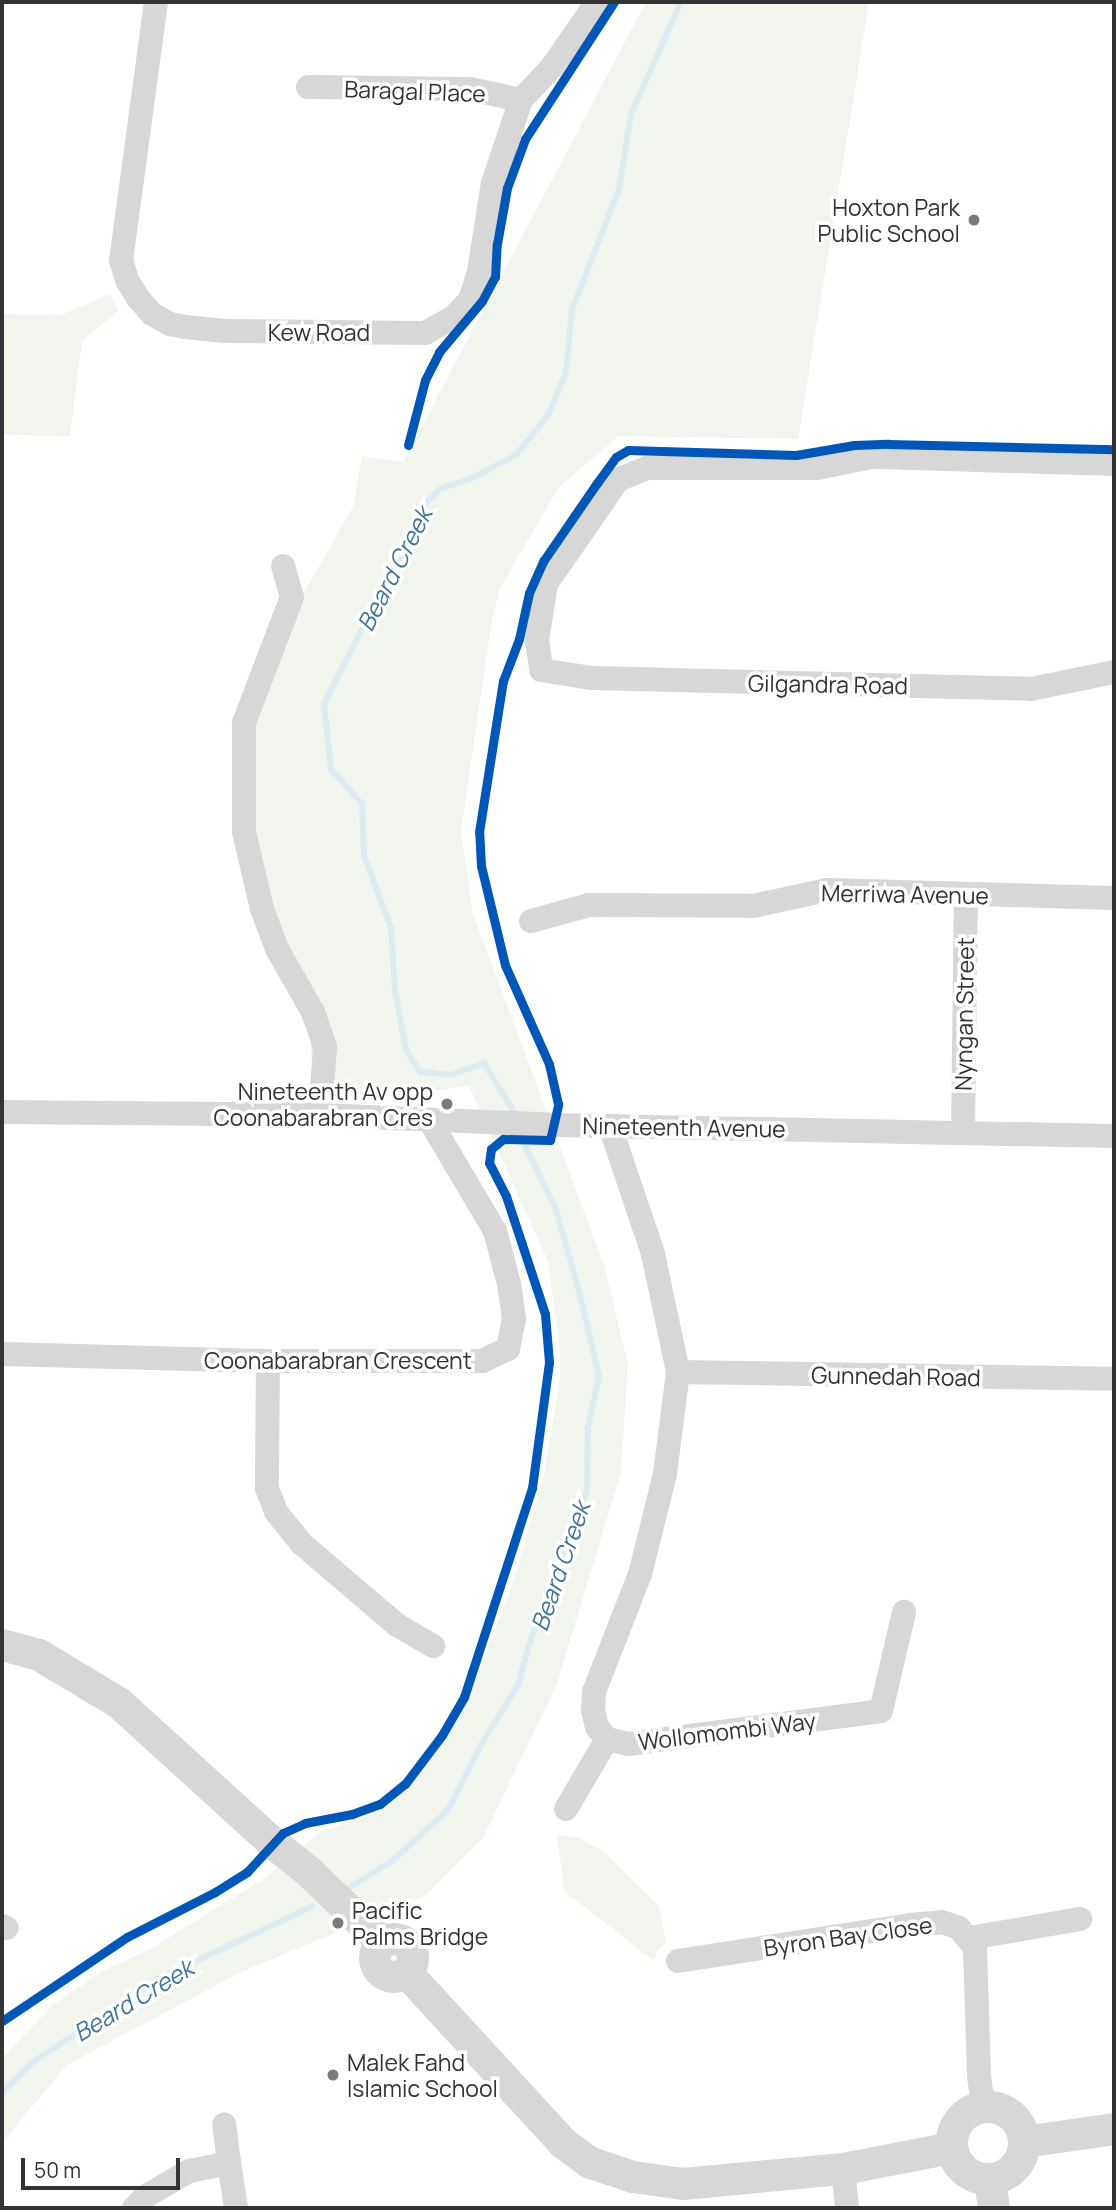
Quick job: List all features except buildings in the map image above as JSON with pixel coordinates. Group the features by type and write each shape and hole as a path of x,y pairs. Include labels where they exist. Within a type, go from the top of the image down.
{"street":[{"name":"Kew Road","path":"156,2 121,260 127,280 138,298 152,314 170,324 226,331 425,332 454,317 470,300 479,272 493,183 521,100 552,67 597,2"},
{"name":"Baragal Place","path":"308,87 470,89 521,100"},
{"name":"Gilgandra Road","path":"1114,464 872,457 817,468 647,467 618,480 546,584 537,640 541,670 593,678 1031,689 1114,673"},
{"path":"283,566 292,597 244,723 244,832 262,909 277,949 313,1012 325,1047 320,1115"},
{"name":"Merriwa Avenue","path":"531,921 589,905 752,906 827,890 1114,898"},
{"name":"Nyngan Street","path":"963,1133 966,895"},
{"name":"Nineteenth Avenue","path":"2,1112 320,1115 429,1122 1114,1136"},
{"name":"Coonabarabran Crescent","path":"2,1354 268,1362 482,1361 508,1349 514,1319 509,1284 495,1231 429,1122"},
{"name":"Wollomombi Way","path":"610,1126 653,1254 678,1372 665,1474 640,1574 594,1692 593,1710 597,1727 607,1739 628,1744 881,1711 904,1612"},
{"path":"268,1362 267,1488 276,1512 302,1544 397,1625 433,1646"},
{"name":"Gunnedah Road","path":"678,1372 1114,1379"},
{"path":"2,1645 38,1655 119,1703 273,1843 309,1871 383,1943 376,1955 381,1971 389,1976 407,1972 563,2143 591,2163 633,2177 683,2184 843,2169 952,2148"},
{"path":"566,1809 607,1739"},
{"path":"983,2107 979,2075 976,1963 970,1938 1080,1919"},
{"name":"Byron Bay Close","path":"678,1961 942,1922 959,1928 970,1938"},
{"path":"983,2107 1004,2111 1013,2117 1018,2123 1024,2142 1016,2167 992,2194 964,2171 952,2148 958,2123 965,2115 983,2107"},
{"path":"223,2124 236,2207"},
{"path":"1024,2142 1114,2129"},
{"path":"134,2208 146,2196 189,2171 229,2163"},
{"path":"843,2169 848,2208"}],"shaded area":[{"path":"646,2 869,2 798,439 619,436 559,487 500,588 491,626 461,831 473,914 604,1265 628,1364 621,1472 557,1684 483,1838 426,1895 241,1972 67,2065 2,2143 2,2058 54,2004 103,1971 152,1948 265,1878 322,1831 383,1811 410,1786 464,1710 514,1580 544,1474 560,1378 560,1351 548,1261 469,1086 332,1105 312,1063 309,1029 258,919 242,745 285,626 353,507 362,456 403,462"},
{"path":"110,294 118,311 82,341 70,436 2,435 2,314 61,315"},
{"path":"557,1835 579,1838 604,1852 659,1906 666,1943 658,1950 654,1961 564,1891"}],"waterway":[{"name":"Beard Creek","path":"514,1112 484,1063 451,1075 420,1072 406,1050 395,991 391,928 364,855 362,804 331,769 324,704 382,589 407,551 422,507 440,489 472,478 516,455 549,414 566,372 572,310 619,189 631,114 681,2"},
{"name":"Beard Creek","path":"347,1889 392,1861 448,1810 482,1743 518,1685 529,1645 587,1490 588,1428 599,1376 555,1207 524,1144"},
{"name":"Beard Creek","path":"2,2093 33,2062 158,1979 313,1906"}],"cycle path":[{"path":"408,445 425,380 439,352 482,301 495,277 497,244 507,188 525,139 614,2"},
{"path":"2,2021 127,1937 215,1892 247,1872 283,1833 305,1823 352,1814 380,1804 405,1784 442,1735 464,1697 532,1488 549,1362 545,1314 506,1196 489,1163 491,1149 503,1139 550,1140 558,1104 549,1064 505,965 481,866 479,832 503,681 519,639 529,593 544,560 597,483 616,457 628,450 796,455 854,445 888,444 1114,449"}],"place":[{"name":"Hoxton Park Public School","path":"974,220"},
{"name":"Nineteenth Av opp Coonabarabran Cres","path":"447,1104"},
{"name":"Pacific Palms Bridge","path":"338,1923"},
{"name":"Malek Fahd Islamic School","path":"333,2075"}]}
